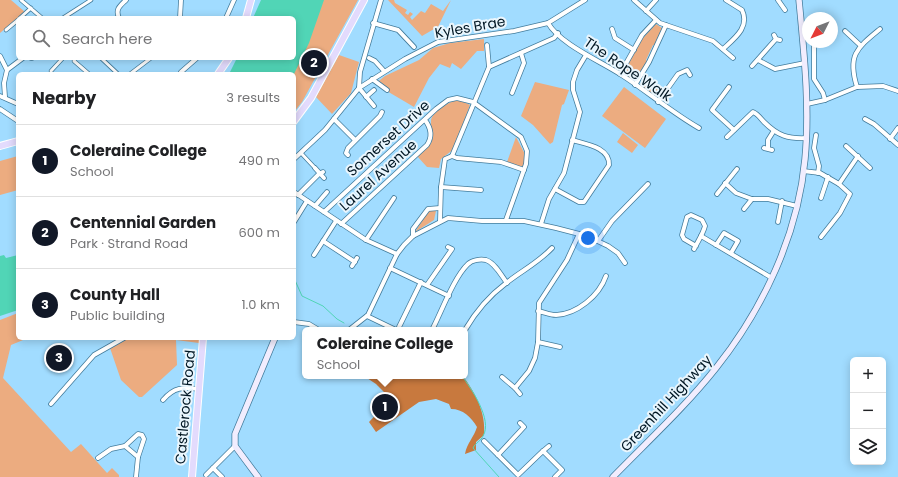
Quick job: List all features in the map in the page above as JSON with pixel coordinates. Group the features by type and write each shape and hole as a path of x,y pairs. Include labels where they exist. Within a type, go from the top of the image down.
{"main road":[{"path":"247,16 251,0"},
{"path":"296,118 311,98 364,0"},
{"name":"Greenhill Highway","path":"612,477 688,401 716,369 737,340 772,278 788,237 797,206 803,171 807,104 799,0"},
{"path":"220,72 228,60"},
{"path":"0,146 16,142"},
{"name":"Castlerock Road","path":"192,477 203,340"},
{"path":"258,477 235,446 235,434 274,340"}],"street":[{"path":"21,0 40,16"},
{"path":"66,16 91,0"},
{"path":"118,16 118,7 126,0"},
{"path":"180,16 181,0"},
{"path":"227,16 234,0"},
{"path":"374,106 359,88 359,77 373,23 381,0"},
{"name":"Kyles Brae","path":"296,157 334,119 359,88 384,71 438,42 514,31 548,23 585,0"},
{"path":"634,0 656,20 666,25 713,41 733,58"},
{"path":"646,11 656,0"},
{"path":"723,48 742,30 745,23 745,17 742,10 731,1 726,0"},
{"path":"778,0 786,10"},
{"path":"22,16 31,8"},
{"path":"620,74 642,35 656,20"},
{"path":"6,30 16,22"},
{"path":"373,23 398,30 414,47"},
{"name":"The Rope Walk","path":"548,23 558,34 586,55 620,74 658,102 699,128"},
{"path":"635,85 649,62 666,25"},
{"path":"612,28 615,38 634,50"},
{"path":"857,87 852,63 860,45 880,29"},
{"path":"845,31 860,45"},
{"path":"489,67 554,38 558,34"},
{"path":"752,66 777,38"},
{"path":"440,221 443,162 452,156 489,67 487,45"},
{"path":"814,48 814,79 823,93 825,100"},
{"path":"512,93 524,63 521,53"},
{"path":"541,224 549,199 564,173 580,112 573,90 573,82 577,70 586,55"},
{"path":"0,56 7,70 2,96 16,103"},
{"path":"369,58 375,61 384,71"},
{"path":"7,70 20,60"},
{"path":"51,71 61,60"},
{"path":"74,60 87,72"},
{"path":"103,60 116,72"},
{"path":"133,72 149,60"},
{"path":"181,72 195,60"},
{"path":"758,60 775,69 805,63"},
{"path":"658,102 678,74 687,70 690,75"},
{"path":"359,77 370,80 387,90"},
{"path":"807,104 825,100 857,87 883,86 898,90"},
{"path":"729,87 712,110 734,130"},
{"path":"366,98 374,90"},
{"name":"Somerset Drive","path":"324,212 448,100 457,98 467,99 475,103"},
{"path":"475,103 521,138 524,144 527,158 506,220"},
{"path":"0,109 16,120"},
{"path":"348,155 346,152 348,148 380,116 382,112"},
{"path":"727,138 753,112 773,132 790,139 806,138"},
{"path":"334,119 355,140"},
{"path":"865,119 874,124 898,145"},
{"name":"Laurel Avenue","path":"341,224 427,145 431,136 430,129 425,120"},
{"path":"890,139 898,128"},
{"path":"768,149 768,140 773,132"},
{"path":"816,135 818,140 814,148 818,173"},
{"path":"555,189 579,202 584,202 609,165 609,160 602,151 589,144 572,140"},
{"path":"846,146 870,168"},
{"path":"300,153 322,175 296,193 366,240 397,254"},
{"path":"452,156 501,162 524,170"},
{"path":"839,184 858,156"},
{"path":"717,194 737,169"},
{"path":"803,171 818,173 828,177 850,194 840,213 821,237"},
{"path":"821,198 828,177"},
{"path":"725,183 736,193 752,199 782,201 797,206"},
{"path":"598,240 612,221 648,184"},
{"path":"441,187 481,190"},
{"path":"314,206 327,192"},
{"path":"366,240 394,198"},
{"path":"744,209 752,199"},
{"path":"296,219 307,201"},
{"path":"778,222 782,201"},
{"path":"413,236 413,230 428,209 440,208"},
{"path":"693,215 700,218 705,224 701,236 695,247 684,239 682,235 689,216 693,215"},
{"path":"353,327 367,316 397,254 404,244 413,236 448,218 482,221 524,221 541,224 598,240 612,248 625,263"},
{"path":"314,255 336,220"},
{"path":"716,245 724,233 740,243 731,253"},
{"path":"515,388 529,371 535,358 538,342 538,311 542,297 567,260 579,234"},
{"path":"701,236 772,278"},
{"path":"323,241 353,264 357,258"},
{"path":"427,285 452,250 448,247"},
{"path":"467,327 482,306 507,283 535,265 552,248"},
{"path":"434,327 449,296 468,264 479,260 486,260 492,264 507,283"},
{"path":"390,268 449,296"},
{"path":"538,311 555,315 574,310 593,297 606,276"},
{"path":"398,327 420,282"},
{"path":"367,316 394,327"},
{"path":"296,322 309,324 314,327"},
{"path":"51,404 94,355 120,340"},
{"path":"538,342 560,347"},
{"path":"502,377 520,394"},
{"path":"163,400 173,390 179,388 199,390"},
{"path":"498,455 524,427 520,423"},
{"path":"98,458 111,449 125,446 138,434 142,435 144,439 138,458 136,477"},
{"path":"484,441 518,474 549,446"},
{"path":"125,446 138,458"},
{"path":"205,476 235,446"},
{"path":"543,451 562,470 555,477"},
{"path":"213,468 222,477"}],"shaded area":[{"path":"0,0 11,0 25,12 20,16 16,16 16,20 0,33"},
{"path":"261,0 324,0 309,43 295,72 230,72 236,60 296,60 296,16 254,16"},
{"path":"323,0 358,0 302,102 296,110 296,72 288,72 294,60 296,60 296,57 318,14"},
{"path":"388,0 394,0 395,3 407,10 405,13 408,15 410,12 413,14 410,17 412,20 421,11 425,13 431,4 443,11 451,0 436,31 434,29 422,36"},
{"path":"656,24 662,28 656,46 653,45 646,60 648,62 637,79 632,80 624,74 624,68 641,40"},
{"path":"484,39 484,51 477,51 461,69 452,63 450,68 440,64 429,78 414,107 375,84 385,76 419,60 433,48 450,43"},
{"path":"339,55 359,62 351,93 332,114 316,97"},
{"path":"643,78 662,92 658,97 640,86"},
{"path":"535,82 569,90 564,104 562,105 553,142 550,144 533,125 521,116"},
{"path":"624,87 666,119 645,148 602,116"},
{"path":"454,101 462,101 470,105 454,149 441,159 439,168 427,167 417,156 428,146 433,137 431,123 432,118 440,109"},
{"path":"623,133 638,145 632,153 617,142"},
{"path":"516,137 526,156 524,166 520,167 507,162"},
{"path":"16,157 16,191 0,195 0,161"},
{"path":"429,210 436,211 434,220 415,232"},
{"path":"4,255 6,258 16,256 16,311 0,316 0,256"},
{"path":"16,314 16,340 23,340 11,345 3,378 71,452 81,444 107,473 112,468 119,475 119,477 0,477 0,320"},
{"path":"125,340 176,340 177,365 142,397 139,397 121,380 110,348"},
{"path":"176,340 200,340 199,343"},
{"path":"368,379 465,379 476,397 482,411 484,435 476,442 476,450 465,454 477,427 472,420 463,412 451,409 449,404 436,399 419,402 376,432 369,422 391,399 376,384"}],"waterway":[{"path":"296,282 302,296 323,306 337,319 344,323"},
{"path":"464,379 480,404 485,422 483,436 473,448 499,477"}],"place":[{"name":"Centennial Garden","path":"314,63"},
{"name":"County Hall","path":"59,358"},
{"name":"Coleraine College","path":"385,407"}]}
